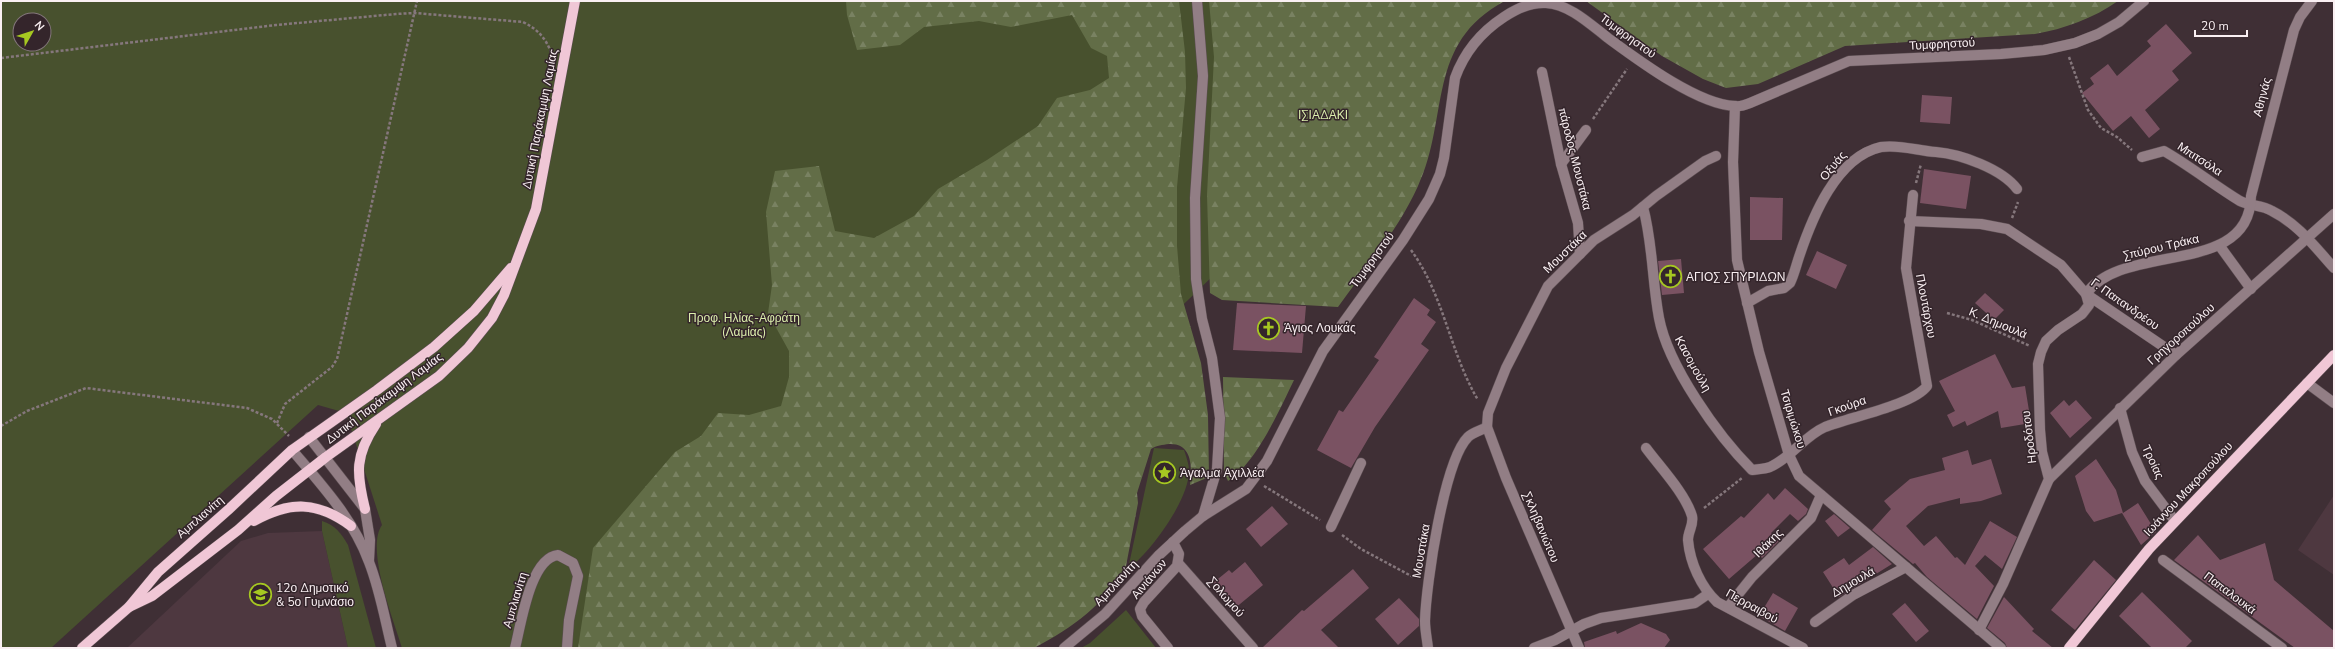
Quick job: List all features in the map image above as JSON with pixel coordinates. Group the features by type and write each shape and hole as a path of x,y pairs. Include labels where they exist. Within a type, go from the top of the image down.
{"main road":[{"name":"Δυτική Παράκαμψη Λαμίας","path":"238,530 276,496 309,470 439,376 476,339 499,306 533,217 539,194 575,1"},
{"name":"Δυτική Παράκαμψη Λαμίας","path":"295,448 389,382 434,347 474,311 516,262"},
{"name":"Ιωάννου Μακροπούλου","path":"2069,648 2149,549 2334,354"},
{"path":"365,509 358,479 359,459 364,443 381,418"},
{"name":"Αμπλιανίτη","path":"82,648 129,607 158,572 295,448"},
{"path":"238,530 280,508 296,506 328,512 351,526"},
{"name":"Αμπλιανίτη","path":"129,607 152,596 238,530"}],"street":[{"path":"1197,1 1203,76 1195,198 1196,279 1202,319 1212,358 1220,418 1217,470 1203,516"},
{"name":"Τυμφρηστού","path":"1184,531 1203,516 1246,489 1267,461 1323,351 1403,240 1429,199 1440,174 1459,69 1470,48 1495,24 1528,5 1539,3 1562,6 1587,22 1654,71 1697,94 1735,106 1750,103 1849,61 2002,54 2065,46 2085,40 2105,30 2119,22 2144,1"},
{"name":"Αθηνάς","path":"2251,204 2251,196 2290,42 2296,23 2312,1"},
{"name":"πάροδος Μουστάκα","path":"1542,72 1561,164 1576,217 1580,254"},
{"name":"Τσιριμώκου","path":"1735,106 1733,162 1736,260 1790,455 1799,476 2000,648"},
{"path":"1561,164 1586,130"},
{"name":"Οξυάς","path":"1747,303 1768,291 1784,288 1790,283 1816,213 1830,190 1855,158 1869,151 1893,146 1958,156 2008,178 2017,189"},
{"name":"Μπιτσόλα","path":"2142,157 2164,151 2191,167 2208,181 2240,200 2275,212 2308,238 2334,268"},
{"name":"Μουστάκα","path":"1488,413 1506,368 1545,292 1594,240 1643,207 1705,161 1716,156"},
{"name":"Πλουτάρχου","path":"1913,195 1909,220 1906,268 1927,380 1927,386 1920,394"},
{"name":"Σπύρου Τράκα","path":"2086,294 2093,285 2120,270 2139,264 2198,254 2219,245 2243,226 2251,204"},
{"name":"Κασομούλη","path":"1643,207 1650,236 1659,319 1664,338 1674,360 1716,428 1738,456 1752,470"},
{"name":"Γρηγοροπούλου","path":"2050,479 2120,408 2176,355 2251,290 2334,214"},
{"name":"Γ. Παπανδρέου","path":"1909,220 1982,224 2007,229 2061,265 2086,294 2176,355"},
{"path":"2219,245 2251,290"},
{"name":"Ηροδότου","path":"2050,479 2042,452 2038,364 2046,341 2058,330 2082,314 2089,305 2086,294"},
{"path":"2307,383 2334,403"},
{"name":"Γκούρα","path":"1752,470 1769,468 1790,455 1823,428 1920,394"},
{"name":"Τροίας","path":"2120,408 2132,452 2145,481 2175,521"},
{"name":"Σκληβανιώτου","path":"1488,413 1487,427 1506,478 1579,648"},
{"name":"Μουστάκα","path":"1428,648 1425,622 1426,596 1444,498 1453,468 1468,437 1487,427"},
{"path":"309,437 365,509 370,540 369,562"},
{"path":"295,448 309,470 351,526 369,562 392,648"},
{"path":"1646,448 1685,502 1692,517"},
{"path":"1331,527 1361,463"},
{"path":"1979,630 2003,584 2050,479"},
{"name":"Ιθάκης","path":"1728,607 1752,577 1811,518 1821,495"},
{"name":"Περραιβού","path":"1692,517 1689,544 1701,584 1708,594 1717,602 1803,648"},
{"name":"Αμπλιανίτη","path":"1064,648 1105,614 1184,531"},
{"name":"Αινιάνων","path":"1168,648 1142,616 1140,609 1144,602 1178,563 1179,554 1173,542"},
{"name":"Αμπλιανίτη","path":"515,648 535,576 546,560 558,555 573,563 578,576 569,620 567,648"},
{"name":"Παπαλουκά","path":"2164,560 2282,648"},
{"name":"Σολωμού","path":"1178,563 1253,648"},
{"name":"Δημουλά","path":"1815,622 1854,595 1906,568"},
{"path":"1534,648 1572,632 1591,621 1695,603 1708,594"}],"path":[{"path":"277,423 285,404 332,367 337,359 417,1"},
{"path":"1,58 276,25 414,13 522,22 536,29 547,43 551,54"},
{"path":"2065,46 2088,110 2101,128 2117,137 2142,157"},
{"path":"1586,130 1634,57"},
{"path":"1913,195 1924,151"},
{"path":"2007,229 2017,208 2019,198 2017,189"},
{"path":"1403,240 1423,270 1475,396 1488,413"},
{"name":"Κ. Δημουλά","path":"1947,314 1972,320 2041,352"},
{"path":"1,426 26,411 86,388 198,404 230,405 259,413 277,423 295,448"},
{"path":"1692,517 1752,470"}],"shaded area":[{"path":"2334,495 2334,575 2298,550"},
{"name":"12ο Δημοτικό & 5ο Γυμνάσιο","path":"322,531 348,648 127,648 241,541 268,533"}],"green space":[{"name":"Προφ. Ηλίας-Αφράτη (Λαμίας)","path":"1,1 1488,1 1440,57 1103,382 950,648 402,648 388,604 379,567 377,551 378,536 382,525 346,413 318,405 51,648 1,648"},
{"path":"846,1 1179,1 1185,52 1186,88 1177,187 1177,246 1181,294 1201,363 1208,415 1209,477 1190,485 1191,464 1187,452 1183,448 1177,445 1169,444 1157,446 1151,449 1137,493 1138,503 1126,566 1108,592 1087,614 1062,632 1034,648 578,648 593,548 675,452 701,436 718,413 749,415 781,406 789,377 789,351 768,313 772,285 766,212 775,171 819,166 835,231 874,238 914,216 938,189 987,160 1038,126 1057,98 1090,90 1109,78 1107,56 1091,48 1072,15 1011,27 979,21 924,27 900,45 857,50 847,15"},
{"name":"ΙΣΙΑΔΑΚΙ","path":"1209,1 1505,1 1480,18 1462,38 1451,60 1444,84 1428,160 1418,186 1401,218 1338,307 1222,300 1210,293 1207,195 1214,57"},
{"path":"1586,1 2118,1 2089,18 2057,29 2035,34 1845,46 1758,84 1726,88 1703,79 1662,56"},
{"path":"1223,377 1294,380 1274,421 1257,449 1248,462 1228,481 1224,472"},
{"path":"1154,448 1184,450 1189,468 1187,483 1176,511 1167,525 1147,551 1128,569"},
{"path":"322,521 331,525 337,530 348,545 376,648 348,648 322,531"},
{"path":"1126,610 1156,648 1081,648 1090,643"}],"building":[{"path":"2166,24 2192,53 2172,71 2179,80 2145,110 2160,129 2149,138 2131,116 2113,131 2082,93 2094,84 2090,78 2108,64 2117,76 2151,46 2147,41"},
{"path":"1922,95 1952,97 1950,124 1920,122"},
{"path":"1924,169 1971,176 1966,209 1920,203"},
{"path":"1750,197 1783,198 1782,240 1750,240"},
{"path":"1817,251 1847,265 1836,289 1806,275"},
{"name":"ΑΓΙΟΣ ΣΠΥΡΙΔΩΝ","path":"1681,259 1684,293 1662,295 1658,261"},
{"path":"1985,293 2004,310 1994,320 1975,303"},
{"path":"1414,298 1430,310 1427,315 1436,322 1421,344 1429,350 1375,427 1351,468 1317,450 1339,410 1343,412 1379,360 1374,357"},
{"name":"Άγιος Λουκάς","path":"1237,303 1306,306 1302,353 1233,350"},
{"path":"1995,354 2012,388 2025,386 2031,423 2001,428 1998,411 1967,426 1965,421 1953,427 1947,415 1955,411 1939,381"},
{"path":"2064,400 2069,406 2076,400 2092,418 2070,438 2050,413"},
{"path":"1968,450 1972,465 1991,459 2002,494 1981,501 1960,504 1960,498 1928,506 1906,526 1924,546 1936,536 1955,558 1957,557 1965,565 1990,521 2017,537 2002,569 1985,555 1975,566 1994,586 1977,619 1927,577 1915,563 1913,564 1872,530 1891,509 1884,501 1910,479 1945,470 1942,458"},
{"path":"2096,459 2116,490 2123,513 2138,503 2156,532 2141,545 2122,513 2094,522 2086,511 2075,476"},
{"path":"1785,488 1808,509 1806,514 1798,521 1790,514 1771,533 1779,541 1762,558 1758,554 1729,579 1703,549 1741,516 1744,518 1768,493 1774,500"},
{"path":"1272,506 1288,524 1261,547 1246,529"},
{"path":"1834,514 1850,528 1838,537 1825,521"},
{"path":"2198,535 2220,560 2265,543 2274,580 2334,631 2334,648 2295,648 2174,560"},
{"path":"1873,547 1892,564 1839,597 1823,572 1844,558 1849,565"},
{"path":"2094,560 2116,580 2075,630 2051,610"},
{"path":"1245,562 1263,585 1234,609 1213,583 1229,570 1232,573"},
{"path":"1353,569 1369,588 1321,630 1339,648 1262,648 1302,610 1304,611"},
{"path":"2142,592 2192,641 2185,648 2152,648 2119,616"},
{"path":"1773,593 1798,608 1785,631 1759,616"},
{"path":"2004,597 2034,629 2032,631 2053,648 2007,648 2005,643 1987,628"},
{"path":"1399,598 1419,619 1419,626 1398,645 1375,619"},
{"path":"1905,603 1929,631 1916,642 1892,614"},
{"path":"1641,623 1666,634 1670,640 1664,648 1585,648 1584,642 1616,631 1617,634"}],"place":[{"name":"ΑΓΙΟΣ ΣΠΥΡΙΔΩΝ","path":"1670,277"},
{"name":"Άγιος Λουκάς","path":"1269,328"},
{"name":"Άγαλμα Αχιλλέα","path":"1164,473"},
{"name":"12ο Δημοτικό & 5ο Γυμνάσιο","path":"260,595"}]}
